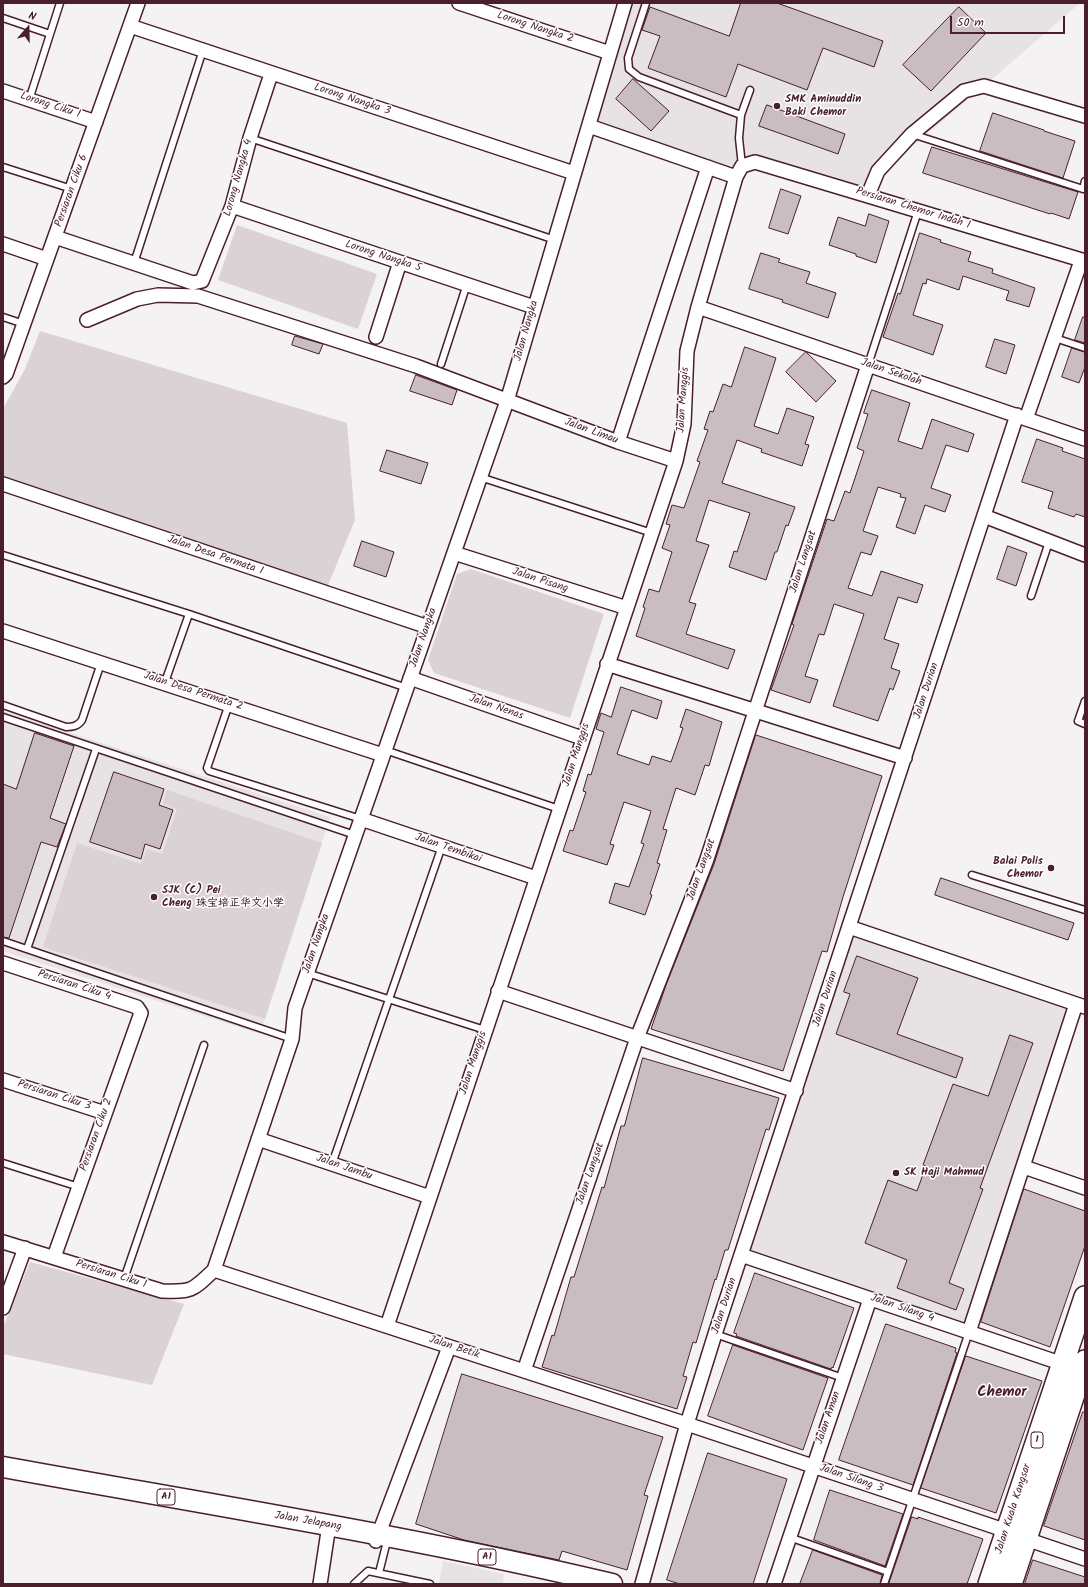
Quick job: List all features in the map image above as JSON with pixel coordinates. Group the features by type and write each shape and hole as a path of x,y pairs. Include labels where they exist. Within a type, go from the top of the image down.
{"highway":[{"name":"Jalan Kuala Kangsar","path":"989,1584 1085,1297"},
{"name":"Jalan Kuala Kangsar","path":"1011,1584 1084,1368"}],"main road":[{"name":"Jalan Jelapang","path":"3,1468 382,1540 576,1584"},
{"name":"Jalan Jelapang","path":"3,1476 328,1530"},
{"name":"Jalan Jelapang","path":"382,1540 463,1551 612,1584"}],"street":[{"name":"Persiaran Ciku 6","path":"3,377 6,374 138,3"},
{"name":"Lorong Nangka 2","path":"459,3 478,6 610,53"},
{"name":"Jalan Nangka","path":"214,1270 292,1038 294,1008 507,401 625,3"},
{"name":"Lorong Nangka 3","path":"130,26 574,174"},
{"name":"Lorong Nangka 4","path":"134,264 193,283 202,281 232,206 250,138 271,74"},
{"path":"868,195 878,172 912,134 964,91 984,86 1085,116"},
{"name":"Lorong Ciku 1","path":"3,91 96,122"},
{"path":"589,126 708,167 739,172"},
{"name":"Persiaran Chemor Indah 1","path":"739,172 755,162 1083,261"},
{"path":"618,442 708,167"},
{"name":"Jalan Manggis","path":"387,1326 582,738 676,461 684,424 687,351 698,307 739,172"},
{"name":"Lorong Nangka 5","path":"232,206 534,307"},
{"path":"55,237 134,264"},
{"path":"3,244 47,259"},
{"name":"Jalan Durian","path":"642,1584 691,1426 716,1334 741,1255 984,516 1022,417 1055,338 1083,261"},
{"path":"376,337 400,262"},
{"name":"Jalan Limau","path":"87,320 144,298 158,295 198,296 416,366 618,442 676,461"},
{"name":"Jalan Sekolah","path":"698,307 1085,439"},
{"name":"Jalan Langsat","path":"524,1371 637,1038 706,862 868,365"},
{"name":"Jalan Desa Permata 1","path":"3,484 428,627"},
{"path":"984,516 1085,555"},
{"name":"Jalan Pisang","path":"454,553 627,608"},
{"name":"Jalan Desa Permata 2","path":"3,631 384,752"},
{"path":"607,664 904,758"},
{"name":"Jalan Nenas","path":"408,683 582,738"},
{"name":"Jalan Tembikai","path":"361,819 536,878"},
{"path":"849,927 1080,1006 969,1332"},
{"name":"Persiaran Ciku 4","path":"3,963 138,1006 141,1013"},
{"path":"498,991 796,1091"},
{"name":"Persiaran Ciku 2","path":"54,1257 141,1013"},
{"name":"Persiaran Ciku 3","path":"3,1080 105,1112"},
{"name":"Jalan Jambu","path":"258,1138 430,1197"},
{"path":"1024,1167 1085,1188"},
{"name":"Persiaran Ciku 1","path":"3,1242 162,1291 184,1292 196,1287 214,1270"},
{"path":"3,1308 25,1248"},
{"name":"Jalan Silang 4","path":"741,1255 1062,1364"},
{"name":"Jalan Betik","path":"214,1270 691,1426"},
{"name":"Jalan Aman","path":"774,1584 870,1299"},
{"path":"382,1540 449,1346"},
{"name":"Jalan Silang 3","path":"691,1426 1007,1531"},
{"path":"320,1584 328,1530"},
{"path":"1026,1539 1085,1559"}],"lane":[{"path":"29,100 60,3"},
{"path":"646,3 628,58 629,69 639,77 741,115"},
{"path":"3,18 50,34"},
{"path":"134,264 204,50"},
{"path":"739,172 741,115 750,90"},
{"path":"912,134 1083,189 1085,181"},
{"path":"250,138 555,240"},
{"path":"3,167 72,189"},
{"path":"868,365 918,211"},
{"path":"441,364 467,284"},
{"path":"3,317 24,324"},
{"path":"1055,338 1085,348"},
{"path":"480,477 652,533"},
{"path":"1031,596 1049,542"},
{"path":"3,555 408,683"},
{"path":"165,682 189,614"},
{"path":"3,705 66,727 79,724 82,720 101,663"},
{"path":"1085,701 1078,721 1085,724"},
{"path":"229,704 207,768 209,771 361,819"},
{"path":"3,717 355,836"},
{"path":"28,949 96,749"},
{"path":"384,752 559,809"},
{"path":"332,1164 442,846"},
{"path":"972,875 1085,910"},
{"path":"3,941 292,1038"},
{"path":"307,973 486,1030"},
{"path":"124,1279 204,1045"},
{"path":"3,1163 79,1187"},
{"path":"884,1584 969,1332"},
{"path":"716,1334 843,1378"},
{"path":"789,1538 888,1572"},
{"path":"379,1573 382,1540"},
{"path":"354,1584 368,1571 430,1584"}],"shaded area":[{"name":"SMK Aminuddin Baki Chemor","path":"626,3 1080,3 855,195 755,160 736,176 589,126"},
{"path":"237,225 377,274 358,329 218,280"},
{"path":"40,331 347,423 355,520 326,590 3,485 3,409 25,369"},
{"path":"471,569 604,614 570,718 434,673 428,660 457,574"},
{"name":"SJK (C) Pei Cheng 珠宝培正华文小学","path":"3,711 330,817 260,1034 3,951"},
{"path":"167,790 322,843 265,1019 43,947 77,843 141,864 147,849 162,854 177,809 163,804"},
{"name":"SK Haji Mahmud","path":"855,920 1082,998 969,1332 741,1255"},
{"path":"30,1262 184,1304 152,1385 3,1354 3,1327"},
{"path":"443,1561 504,1574 503,1584 439,1584"}],"building":[{"path":"741,3 777,3 883,41 874,67 823,48 807,90 738,64 726,97 648,68 660,36 642,30 650,7 729,36"},
{"path":"959,7 986,33 931,91 903,65"},
{"path":"633,79 669,111 651,131 616,99"},
{"path":"767,105 845,134 838,154 759,126"},
{"path":"993,113 1075,141 1063,178 980,151"},
{"path":"932,147 1078,192 1069,219 923,173"},
{"path":"781,189 801,196 788,234 769,228"},
{"path":"869,214 889,221 876,263 856,256 856,254 829,245 838,217 865,226"},
{"path":"920,233 941,240 940,242 971,252 968,261 993,269 992,273 1035,288 1029,307 1006,300 1009,291 963,276 959,290 927,279 926,284 923,283 913,315 943,325 933,355 883,337 898,293 900,294"},
{"path":"761,253 780,259 778,262 810,272 806,283 836,293 828,318 782,302 783,300 749,289"},
{"path":"1083,317 1085,317 1085,343 1075,340"},
{"path":"295,336 323,344 319,354 292,345"},
{"path":"995,339 1015,345 1006,374 986,367"},
{"path":"745,347 776,358 754,426 778,434 787,408 814,417 805,444 809,445 802,466 761,452 762,449 737,440 722,483 795,507 788,526 786,525 777,552 775,552 766,580 729,567 734,551 737,552 750,513 709,500 696,541 709,545 689,602 696,604 686,634 735,650 728,669 636,636 645,608 643,607 649,589 659,592 672,552 662,548 670,525 666,524 672,505 684,508 700,462 697,461 708,430 704,429 710,411 713,412 723,384 731,387"},
{"path":"1072,348 1085,352 1085,367 1079,383 1062,377"},
{"path":"806,352 836,381 816,402 786,372"},
{"path":"416,375 457,390 452,405 410,391"},
{"path":"872,390 910,403 898,441 922,449 932,419 974,434 968,452 946,445 931,488 951,495 945,512 925,505 915,534 896,527 906,498 900,497 901,494 878,487 863,531 878,536 871,555 861,552 848,588 872,596 881,571 923,585 917,603 898,597 884,639 899,644 891,668 900,671 893,690 890,688 878,721 833,706 864,614 834,604 824,635 819,634 805,676 818,680 810,703 771,690 794,625 792,624 827,519 834,521 845,491 850,493 864,451 857,448 868,414 864,413"},
{"path":"1037,439 1063,448 1062,451 1085,459 1085,517 1076,514 1074,517 1048,508 1053,492 1022,482"},
{"path":"387,450 428,463 421,484 380,471"},
{"path":"362,541 394,552 386,577 354,566"},
{"path":"1008,546 1027,553 1016,586 997,579"},
{"path":"621,687 662,701 657,719 632,710 617,754 649,765 652,756 671,762 683,728 680,727 686,709 722,722 709,766 705,765 695,795 676,788 663,829 667,830 657,863 660,864 645,915 609,903 615,883 629,887 644,844 641,843 651,811 624,802 610,844 614,845 607,865 563,851 570,830 573,831 586,792 583,791 588,774 591,775 604,732 596,729 601,713 611,717"},
{"path":"35,733 74,746 50,818 66,824 57,847 41,842 9,938 3,937 3,784 16,789"},
{"path":"756,735 882,776 827,952 822,951 783,1071 651,1029 666,985 714,864"},
{"path":"114,772 164,789 159,805 173,810 160,849 145,844 141,859 90,842"},
{"path":"941,878 1074,923 1068,940 935,895"},
{"path":"857,956 918,978 897,1034 963,1058 956,1078 836,1034 850,994 844,992"},
{"path":"1010,1035 1033,1043 980,1188 983,1189 949,1283 964,1289 956,1310 897,1288 907,1260 865,1243 888,1180 917,1191 926,1166 923,1165 953,1084 988,1096"},
{"path":"643,1058 779,1098 769,1130 766,1129 728,1250 725,1250 716,1280 715,1279 696,1343 693,1342 683,1376 687,1377 677,1409 542,1367 552,1335 554,1336 571,1277 574,1277 602,1187 604,1188 621,1126 624,1126"},
{"path":"1024,1189 1085,1211 1085,1246 1050,1347 981,1322"},
{"path":"755,1273 854,1308 833,1368 832,1367 831,1369 736,1336 737,1334 734,1333"},
{"path":"886,1324 956,1348 955,1352 957,1353 913,1485 839,1460"},
{"path":"733,1345 828,1378 803,1450 708,1416"},
{"path":"966,1356 1042,1381 996,1513 921,1488"},
{"path":"462,1374 663,1437 644,1495 648,1496 627,1570 562,1551 559,1560 464,1540 416,1524"},
{"path":"1083,1412 1085,1412 1085,1540 1044,1526"},
{"path":"708,1453 787,1479 753,1584 680,1584 667,1580"},
{"path":"830,1490 903,1514 885,1566 814,1540"},
{"path":"912,1517 918,1519 918,1517 983,1539 967,1584 889,1584"},
{"path":"813,1550 882,1575 880,1584 800,1584"},
{"path":"1033,1560 1085,1577 1085,1584 1025,1584"}],"place":[{"name":"SMK Aminuddin Baki Chemor","path":"777,106"},
{"name":"Balai Polis Chemor","path":"1051,868"},
{"name":"SJK (C) Pei Cheng 珠宝培正华文小学","path":"154,897"},
{"name":"SK Haji Mahmud","path":"896,1173"}],"district":[{"name":"Chemor","path":"1002,1393"}]}
